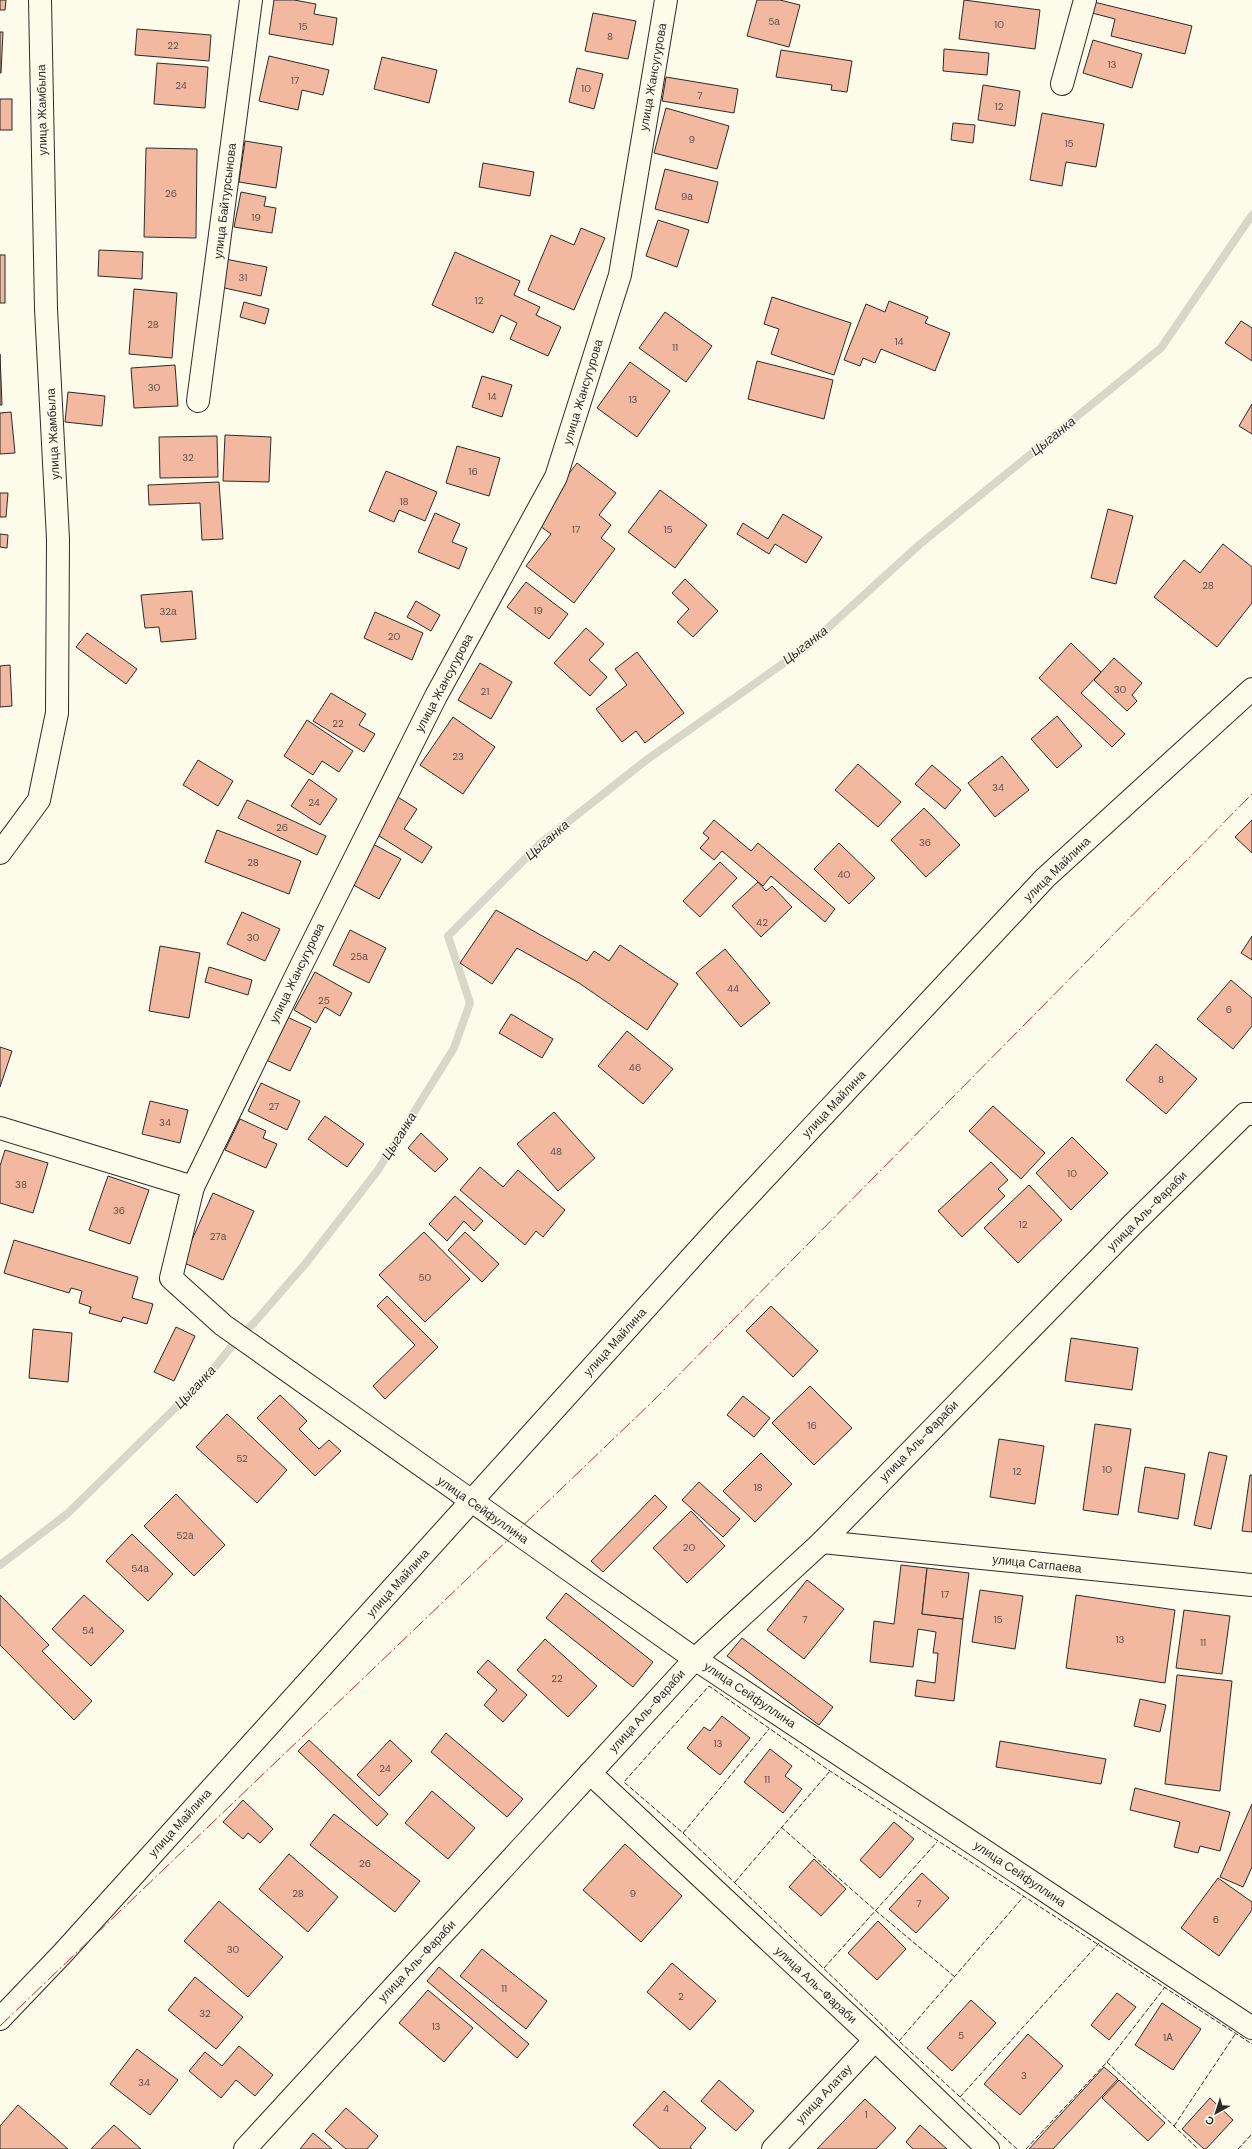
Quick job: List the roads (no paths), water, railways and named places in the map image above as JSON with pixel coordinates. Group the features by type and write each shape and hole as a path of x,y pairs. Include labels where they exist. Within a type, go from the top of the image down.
{"street":[{"name":"улица Жамбыла","path":"0,853 39,800 57,713 58,539 46,309 40,0"},
{"name":"улица Байтурсынова","path":"198,402 251,0"},
{"name":"улица Жансугурова","path":"224,1325 171,1278 193,1187 300,968 436,696 556,477 620,276 666,0"},
{"path":"1062,84 1085,0"},
{"name":"улица Майлина","path":"0,2018 63,1953 719,1227 1045,878 1252,688"},
{"name":"улица Аль-Фараби","path":"245,2149 695,1659 822,1542 1133,1224 1245,1114 1252,1114"},
{"path":"0,1128 193,1187"},
{"name":"улица Сейфуллина","path":"224,1325 471,1502 695,1659 1252,2028"},
{"name":"улица Сатпаева","path":"822,1542 1252,1585"},
{"name":"улица Аль-Фараби","path":"590,1773 875,2040 988,2149"},
{"name":"улица Алатау","path":"773,2149 875,2040"}],"waterway":[{"name":"Цыганка","path":"0,1565 67,1514 206,1378 240,1336 254,1323 306,1263 378,1170 454,1048 470,1003 448,936 540,844 645,761 808,646 919,545 1161,348 1252,215"}]}
